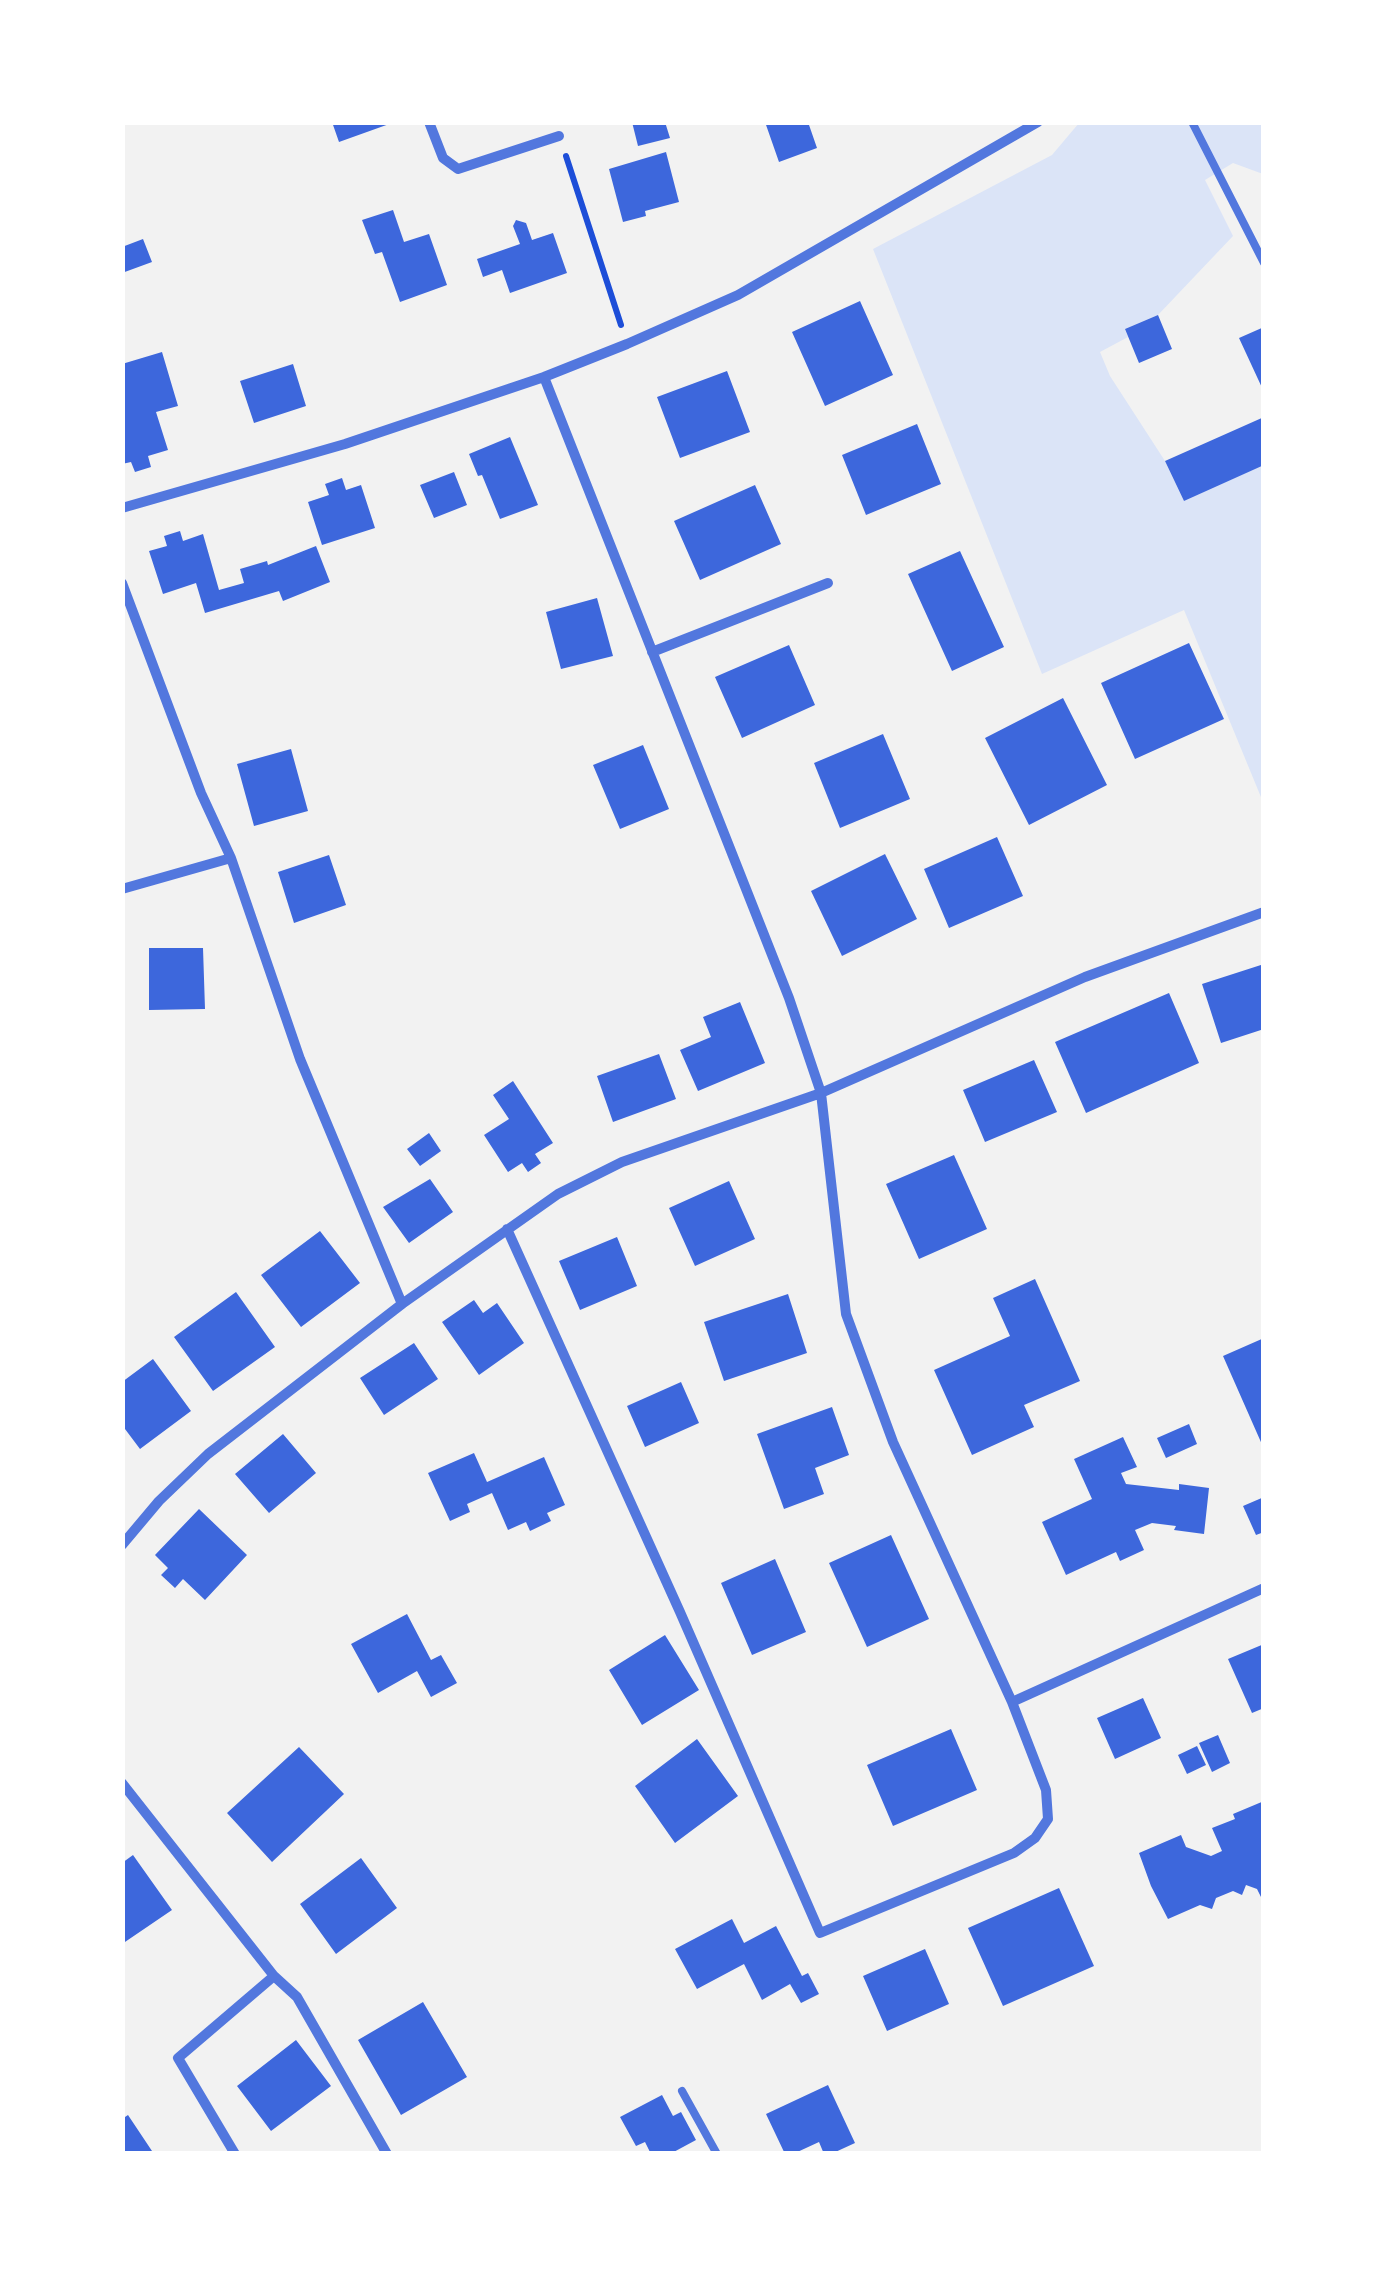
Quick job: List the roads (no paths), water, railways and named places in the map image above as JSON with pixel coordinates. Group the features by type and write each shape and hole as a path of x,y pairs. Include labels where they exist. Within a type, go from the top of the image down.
{"street":[{"path":"429,122 443,158 458,169 559,136"},
{"path":"122,508 345,444 544,377 627,344 738,295 1038,122"},
{"path":"507,1229 820,1933 1014,1853 1035,1838 1048,1819 1046,1790 1012,1702 893,1442 846,1314 821,1092 789,998 544,377"},
{"path":"122,583 201,792 231,858 300,1059 402,1304"},
{"path":"652,652 828,583"},
{"path":"122,888 231,858"},
{"path":"122,1545 159,1500 208,1454 402,1304 558,1194 606,1169 821,1092 1069,984 1264,912"},
{"path":"1012,1702 1264,1588"},
{"path":"122,1782 274,1976 297,1997 387,2154"},
{"path":"234,2154 178,2058 274,1976"}],"lane":[{"path":"1192,122 1264,262"},
{"path":"682,2091 716,2154"}]}
